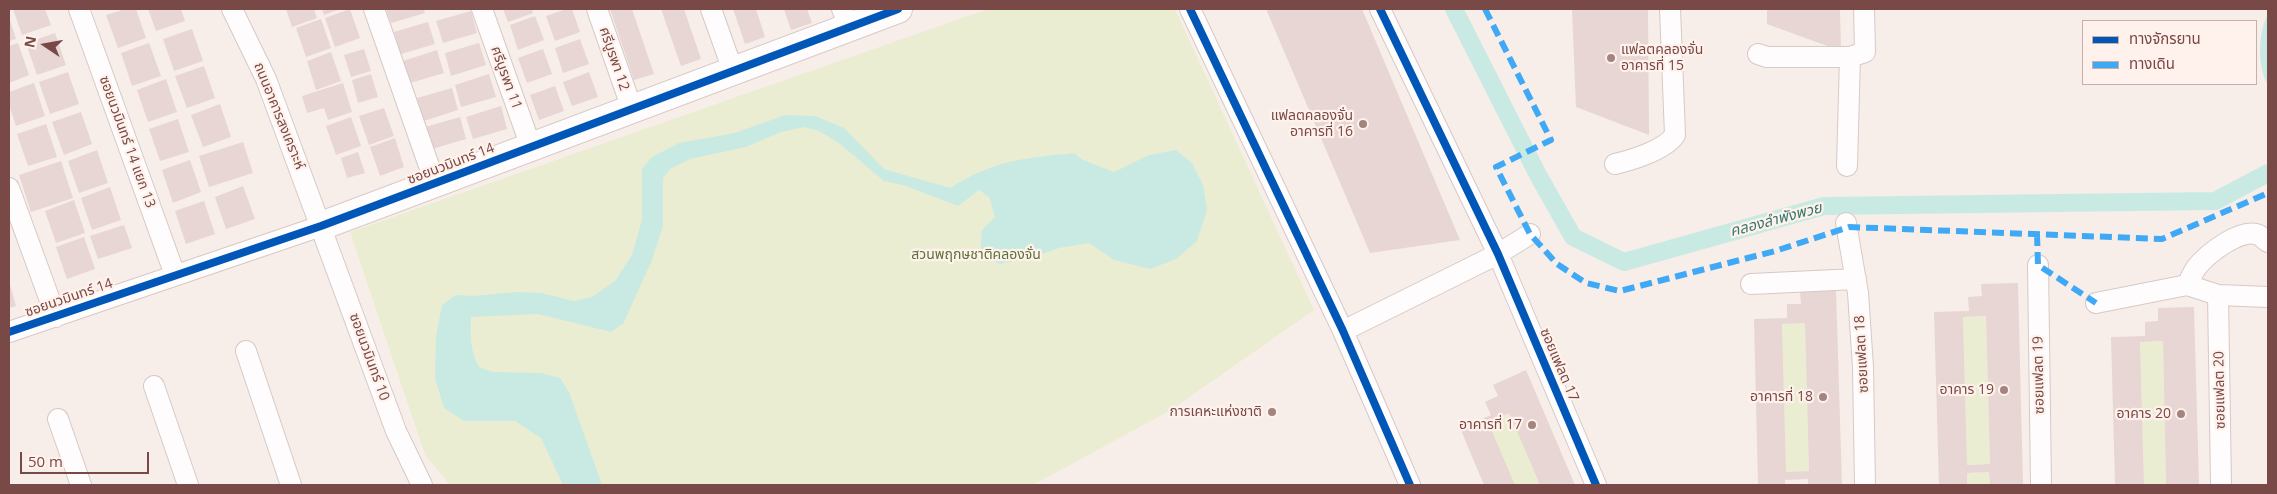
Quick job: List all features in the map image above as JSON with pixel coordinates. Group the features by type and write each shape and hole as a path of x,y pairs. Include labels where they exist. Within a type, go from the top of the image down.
{"street":[{"name":"ซอยนวมินทร์ 14 แยก 13","path":"79,9 174,275"},
{"name":"ถนนอาคารสงเคราะห์","path":"232,9 266,79 321,226"},
{"path":"374,9 435,183"},
{"name":"ศรีบูรพา 11","path":"482,9 531,147"},
{"name":"ศรีบูรพา 12","path":"597,9 632,109"},
{"path":"712,9 733,71"},
{"name":"ซอยนวมินทร์ 14","path":"9,332 321,226 733,71 845,18 898,9"},
{"path":"1190,9 1343,330 1410,485"},
{"name":"ซอยแฟลต 17","path":"1380,9 1498,254 1596,485"},
{"path":"1615,164 1670,144 1675,135 1670,9"},
{"path":"1758,54 1767,57 1850,57 1866,52 1864,9"},
{"path":"1847,166 1850,57"},
{"path":"9,188 56,317"},
{"name":"ซอยแฟลต 18","path":"1846,223 1856,279 1863,367 1865,485"},
{"name":"ซอยนวมินทร์ 10","path":"321,226 396,431 422,485"},
{"path":"1343,330 1498,254 1530,234"},
{"path":"2187,285 2196,268 2210,253 2239,236 2248,234 2258,235 2268,242"},
{"name":"ซอยแฟลต 19","path":"2038,265 2040,485"},
{"path":"1751,284 1856,279"},
{"path":"2096,303 2187,285 2218,295 2268,297"},
{"name":"ซอยแฟลต 20","path":"2218,295 2221,485"},
{"path":"246,351 291,485"},
{"path":"154,386 188,485"},
{"path":"58,419 81,485"}],"green space":[{"name":"สวนพฤกษชาติคลองจั่น","path":"988,9 1175,9 1314,310 1171,410 1033,485 450,485 425,455 350,232"},
{"path":"1986,316 1990,464 1967,465 1963,317"},
{"path":"1805,323 1809,471 1786,472 1782,324"},
{"path":"2163,341 2166,485 2144,485 2140,342"},
{"path":"1509,413 1540,485 1515,485 1488,422"},
{"path":"1989,472 1990,485 1967,485 1967,473"}],"water":[{"path":"2268,14 2268,85 2264,78 2260,50 2262,30"},
{"path":"785,115 815,116 844,128 884,169 950,188 981,171 1024,159 1074,153 1083,160 1114,172 1149,155 1176,150 1192,163 1203,185 1207,210 1197,241 1176,259 1150,269 1114,260 1089,243 1059,248 1033,257 1000,264 980,255 982,230 995,217 989,197 979,190 958,206 903,185 884,181 839,143 819,131 804,127 781,132 746,147 690,159 670,169 663,178 663,226 652,260 623,324 611,332 538,314 471,317 471,343 479,367 493,372 541,373 560,378 569,392 602,485 563,485 541,438 515,421 464,421 444,408 435,378 436,337 442,305 456,295 473,296 517,292 542,293 574,301 592,297 615,281 632,255 642,220 642,169 652,157 679,143 735,133"}],"building":[{"path":"13,9 45,9 51,25 22,35"},
{"path":"125,9 136,9 146,38 118,48 106,15"},
{"path":"148,9 181,9 185,21 156,31"},
{"path":"286,9 314,9 317,18 292,27"},
{"path":"322,9 340,9 324,15"},
{"path":"350,9 360,38 335,47 325,18"},
{"path":"386,9 424,9 425,13 391,23"},
{"path":"503,9 532,9 533,13 508,22"},
{"path":"566,9 572,9 580,32 555,41 546,16"},
{"path":"610,9 632,9 654,74 634,80"},
{"path":"661,9 684,9 701,59 681,66"},
{"path":"733,9 756,9 765,37 745,44"},
{"path":"784,9 807,9 812,23 791,30"},
{"name":"แฟลตคลองจั่น อาคารที่ 16","path":"1266,9 1362,9 1460,240 1370,253"},
{"name":"แฟลตคลองจั่น อาคารที่ 15","path":"1572,9 1648,9 1649,135 1576,107"},
{"path":"1767,9 1840,9 1841,51 1767,24"},
{"path":"471,11 477,33 443,43 436,21"},
{"path":"535,16 544,40 518,50 510,25"},
{"path":"9,17 16,39 9,41"},
{"path":"321,19 331,48 306,57 296,28"},
{"path":"428,22 435,44 401,54 394,32"},
{"path":"192,29 203,61 174,71 163,39"},
{"path":"55,33 66,65 37,75 26,43"},
{"path":"580,39 589,64 563,73 555,48"},
{"path":"18,43 29,75 9,83 9,46"},
{"path":"149,43 161,76 132,86 121,53"},
{"path":"479,43 486,65 451,76 445,53"},
{"path":"364,49 371,71 351,77 344,55"},
{"path":"543,49 552,74 527,83 518,58"},
{"path":"437,50 444,73 410,83 403,61"},
{"path":"331,52 341,81 316,90 307,61"},
{"path":"204,66 215,98 187,108 175,76"},
{"path":"68,72 79,104 50,114 39,82"},
{"path":"589,72 598,97 572,106 563,82"},
{"path":"371,74 378,97 358,103 352,80"},
{"path":"489,74 496,97 461,107 455,85"},
{"path":"166,79 177,112 148,122 137,90"},
{"path":"34,83 45,116 16,126 9,105 9,92"},
{"path":"343,83 352,112 328,120 324,108 307,113 302,96"},
{"path":"555,86 564,111 539,120 530,95"},
{"path":"452,88 458,110 424,121 417,98"},
{"path":"220,104 231,137 203,147 191,115"},
{"path":"501,106 507,129 473,139 466,117"},
{"path":"384,108 394,136 369,145 359,116"},
{"path":"81,112 92,144 64,155 52,122"},
{"path":"351,117 361,146 336,155 326,126"},
{"path":"460,117 466,139 432,149 425,127"},
{"path":"178,119 189,152 160,161 149,129"},
{"path":"46,124 57,157 28,166 17,134"},
{"path":"395,138 404,167 380,176 370,147"},
{"path":"243,142 253,173 209,187 199,156"},
{"path":"97,150 108,183 79,193 68,161"},
{"path":"358,152 365,173 347,178 341,158"},
{"path":"190,160 201,192 173,203 162,170"},
{"path":"61,161 73,198 31,212 19,175"},
{"path":"243,186 255,219 226,229 215,197"},
{"path":"110,187 121,220 92,230 81,198"},
{"path":"74,200 85,233 56,243 45,211"},
{"path":"204,201 215,234 186,244 175,211"},
{"path":"124,225 132,248 98,259 90,236"},
{"path":"84,237 95,269 67,279 56,247"},
{"path":"9,281 16,306 9,308"},
{"name":"อาคาร 19","path":"2018,283 2023,485 1990,485 1989,472 1967,473 1967,485 1939,485 1934,312 1969,311 1968,297 1982,296 1981,284","holes":["1986,316 1990,464 1967,465 1963,317"]},
{"name":"อาคารที่ 18","path":"1836,290 1842,485 1808,485 1808,479 1785,480 1785,485 1758,485 1754,319 1787,318 1787,304 1801,304 1800,291","holes":["1805,323 1809,471 1786,472 1782,324"]},
{"name":"อาคาร 20","path":"2194,307 2199,485 2166,485 2163,341 2140,342 2144,485 2115,485 2111,337 2145,336 2145,322 2158,321 2158,308"},
{"name":"อาคารที่ 17","path":"1526,370 1575,485 1540,485 1509,413 1488,422 1515,485 1484,485 1460,428 1491,415 1485,402 1498,396 1493,385"}],"waterway":[{"name":"คลองลำพังพวย","path":"1454,9 1538,175 1573,237 1624,262 1824,206 2215,201 2268,173"}],"marked path":[{"path":"1485,9 1551,140 1496,167 1530,234 1557,264 1586,283 1620,291 1775,251 1849,227 2162,239 2268,193"},
{"path":"2037,234 2038,265 2096,303"}],"cycle path":[{"path":"9,332 321,226 898,9"},
{"path":"1190,9 1343,331 1410,485"},
{"path":"1380,9 1498,254 1596,485"}],"place":[{"name":"แฟลตคลองจั่น อาคารที่ 15","path":"1611,58"},
{"name":"แฟลตคลองจั่น อาคารที่ 16","path":"1363,124"},
{"name":"อาคาร 19","path":"2004,390"},
{"name":"อาคารที่ 18","path":"1823,397"},
{"name":"การเคหะแห่งชาติ","path":"1272,412"},
{"name":"อาคาร 20","path":"2181,414"},
{"name":"อาคารที่ 17","path":"1532,425"}]}
